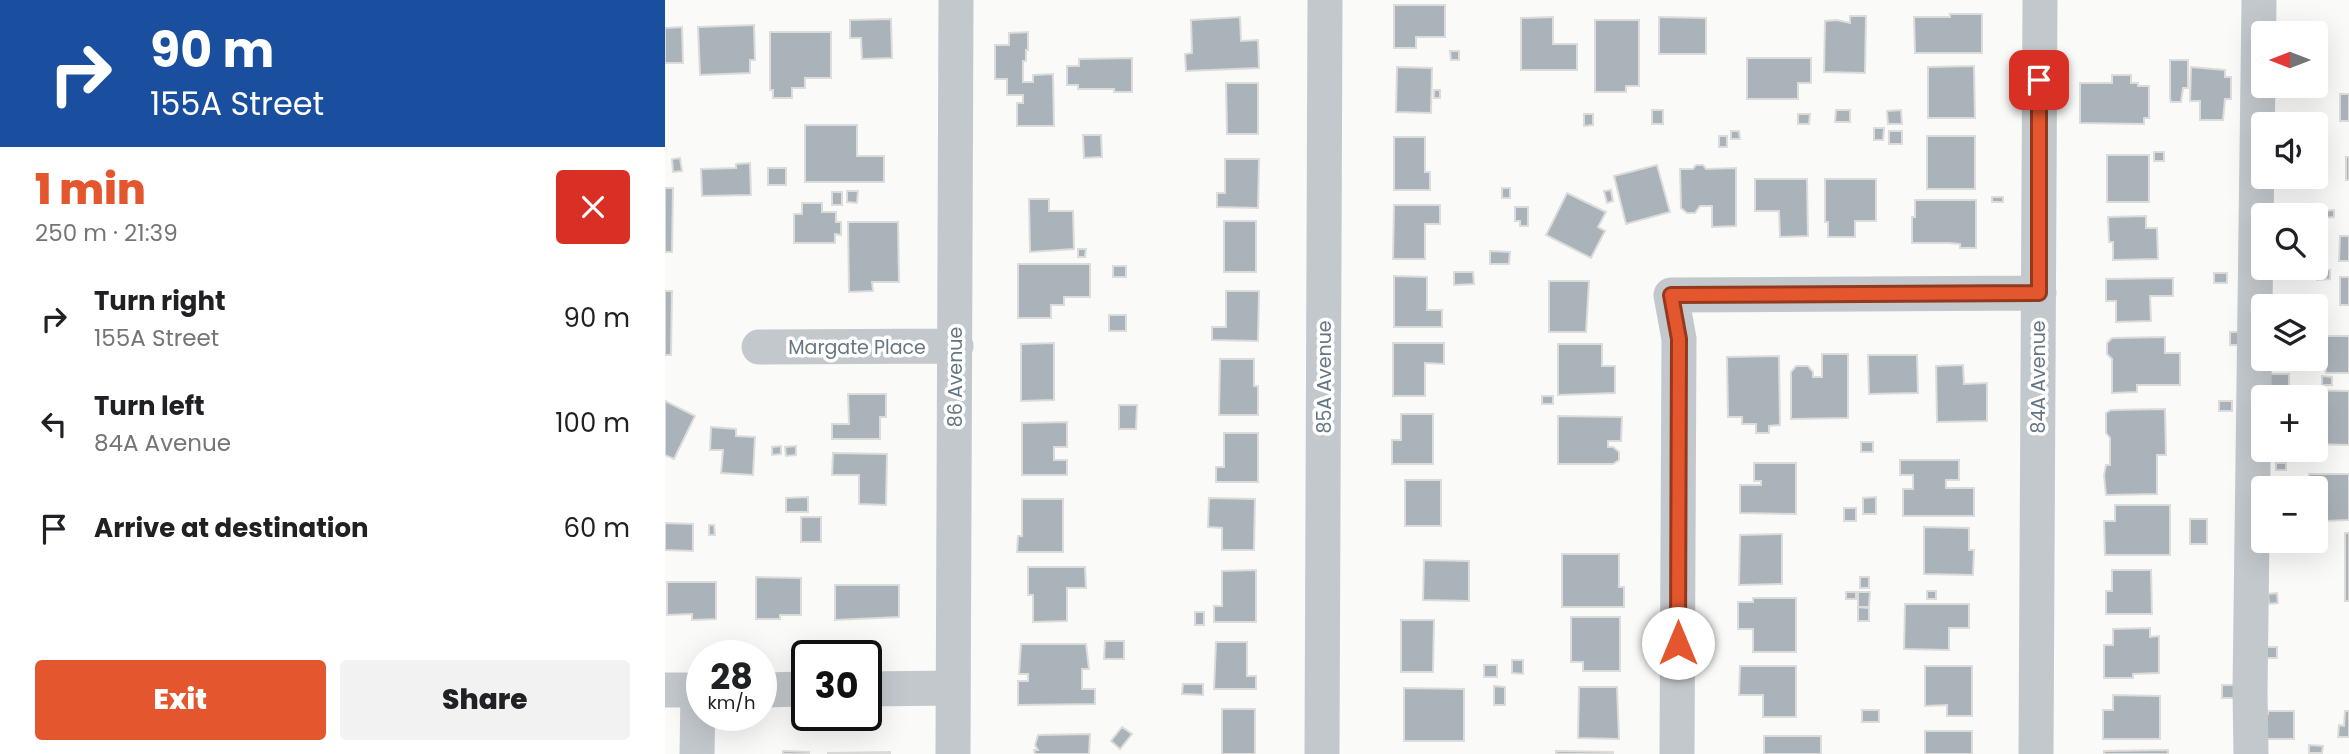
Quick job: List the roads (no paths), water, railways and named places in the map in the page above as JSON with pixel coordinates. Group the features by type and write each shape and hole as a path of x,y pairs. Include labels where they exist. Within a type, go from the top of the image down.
{"street":[{"name":"86 Avenue","path":"953,754 956,0"},
{"name":"85A Avenue","path":"1322,754 1325,0"},
{"name":"84A Avenue","path":"2036,754 2040,0"},
{"path":"2251,754 2259,0"},
{"path":"1677,754 1679,339 1671,295 2039,293"},
{"name":"Margate Place","path":"759,347 956,346"},
{"path":"882,689 953,688"},
{"path":"694,731 697,754"}]}
